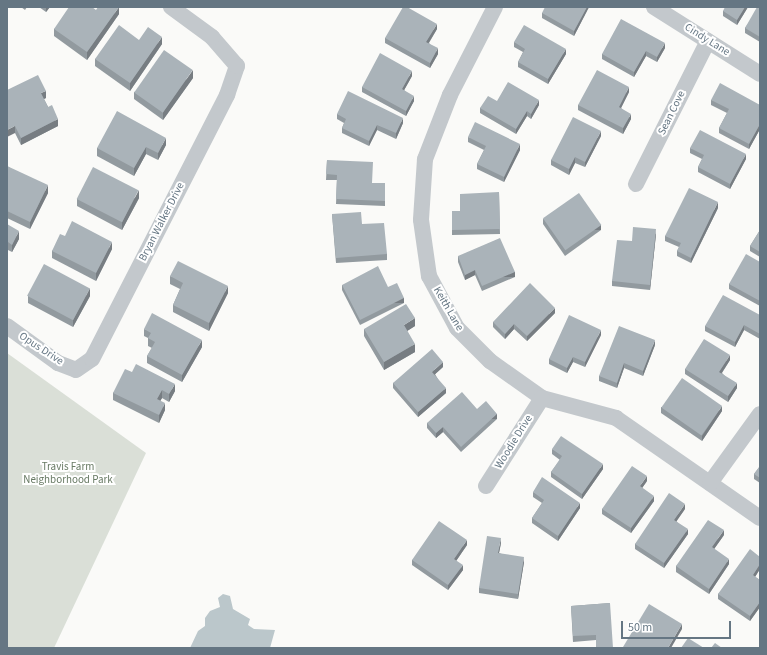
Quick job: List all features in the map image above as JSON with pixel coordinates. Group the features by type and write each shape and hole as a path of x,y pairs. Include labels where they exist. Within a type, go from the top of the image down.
{"street":[{"name":"Bryan Walker Drive","path":"76,370 92,359 227,95 237,66 212,37 171,7"},
{"name":"Keith Lane","path":"495,7 450,95 425,159 421,220 429,276 457,328 490,361 542,398 616,418 760,518"},
{"name":"Cindy Lane","path":"654,7 760,74"},
{"name":"Sean Cove","path":"636,184 708,41"},
{"name":"Opus Drive","path":"7,326 58,363 76,370"},
{"name":"Woodie Drive","path":"486,486 542,398"},
{"path":"710,484 760,414"}],"green space":[{"name":"Travis Farm Neighborhood Park","path":"7,353 146,453 54,648 7,648"}],"shaded area":[{"path":"223,594 230,596 233,609 250,619 248,625 254,629 275,630 270,648 190,648 198,631 205,626 205,618 210,611 220,607 218,598"}],"building":[{"path":"69,7 92,7 96,10 98,7 119,7 87,52 54,29"},
{"path":"403,7 407,7 437,24 426,42 438,48 430,63 385,38"},
{"path":"545,7 587,7 574,31 542,13"},
{"path":"725,7 745,7 737,20 723,11"},
{"path":"757,7 760,7 760,37 745,28"},
{"path":"621,19 665,43 657,57 646,51 634,72 602,54"},
{"path":"119,25 139,40 148,27 162,37 130,83 95,59"},
{"path":"524,25 566,49 548,79 518,62 525,49 514,42"},
{"path":"164,50 193,70 163,113 134,93"},
{"path":"380,53 412,71 402,89 414,96 406,111 362,87"},
{"path":"597,70 629,87 619,107 631,114 623,128 578,105"},
{"path":"38,75 46,91 41,93 48,107 52,105 58,119 21,138 15,126 7,130 7,90"},
{"path":"508,82 539,100 531,114 527,111 516,129 480,108 488,96 497,101"},
{"path":"720,83 760,105 760,124 749,144 719,128 729,109 711,100"},
{"path":"348,91 403,118 396,133 377,125 369,141 342,128 346,119 337,114"},
{"path":"117,111 166,138 158,153 146,147 134,168 97,148"},
{"path":"573,117 601,131 585,162 575,157 569,169 551,160"},
{"path":"475,122 520,144 504,177 477,164 486,146 468,137"},
{"path":"700,130 746,154 730,184 698,167 704,155 690,148"},
{"path":"327,160 373,162 372,183 385,183 385,201 336,199 337,175 326,174"},
{"path":"7,166 48,185 30,222 7,211"},
{"path":"93,167 138,190 122,222 77,199"},
{"path":"689,188 718,202 691,258 677,251 681,243 665,236"},
{"path":"499,192 500,229 452,230 452,211 460,211 460,194"},
{"path":"579,193 601,225 565,250 543,218"},
{"path":"361,212 362,224 384,223 387,254 336,258 332,214"},
{"path":"72,221 112,242 96,273 52,251 60,234 65,236"},
{"path":"7,224 19,231 12,245 8,242 7,244"},
{"path":"633,227 656,229 650,285 612,281 617,240 632,241"},
{"path":"760,230 760,252 750,246"},
{"path":"500,238 515,272 482,286 475,270 465,275 458,256"},
{"path":"746,254 760,262 760,301 729,284"},
{"path":"178,261 228,286 209,323 173,305 183,283 170,276"},
{"path":"44,264 90,288 73,320 27,296"},
{"path":"378,266 388,287 397,283 404,298 360,320 342,285"},
{"path":"530,283 555,308 527,336 514,324 505,334 493,322"},
{"path":"723,295 760,315 760,334 744,325 735,342 705,326"},
{"path":"406,304 415,318 404,325 415,344 384,362 364,329"},
{"path":"152,313 202,340 182,375 147,356 155,342 148,338 151,333 144,329"},
{"path":"569,315 601,330 585,362 573,357 567,368 549,359"},
{"path":"619,326 655,340 643,371 624,363 617,383 599,376"},
{"path":"704,339 730,355 719,372 737,383 728,396 685,369"},
{"path":"432,349 443,362 432,372 446,388 418,412 393,383"},
{"path":"136,364 175,384 169,394 162,390 157,399 165,403 159,415 113,393 125,369 132,372"},
{"path":"682,378 722,406 701,436 661,407"},
{"path":"462,392 477,409 486,401 497,414 461,447 443,427 436,433 427,423"},
{"path":"561,436 603,464 582,494 551,472 562,456 552,449"},
{"path":"632,466 647,476 640,486 654,496 631,528 602,509"},
{"path":"760,466 760,478 754,474"},
{"path":"542,477 580,503 558,536 532,518 544,500 533,492"},
{"path":"669,493 685,504 674,520 688,529 664,563 635,544"},
{"path":"708,520 724,530 712,547 729,559 709,589 676,566"},
{"path":"439,521 467,540 454,559 463,565 448,585 412,560"},
{"path":"487,536 501,538 498,553 524,557 518,594 479,588"},
{"path":"750,549 760,557 760,564 753,575 760,580 760,602 750,616 718,594"},
{"path":"610,603 613,648 596,648 596,635 573,636 571,606"},
{"path":"649,604 682,624 668,648 623,647"},
{"path":"688,638 704,648 681,648"},
{"path":"715,643 722,648 711,648"}]}
